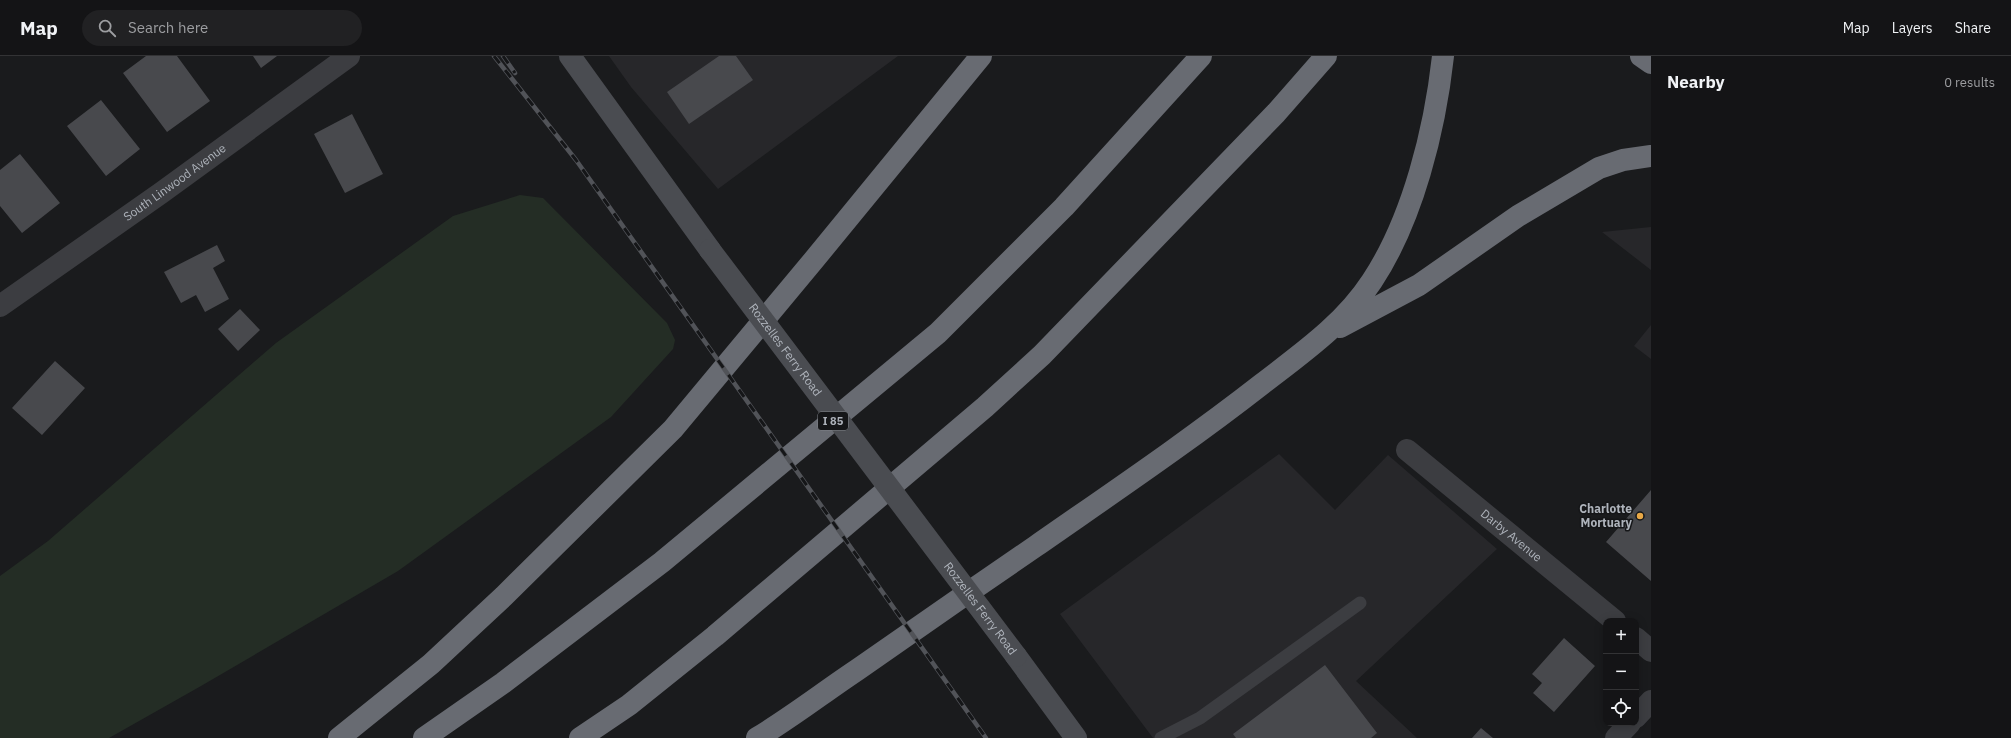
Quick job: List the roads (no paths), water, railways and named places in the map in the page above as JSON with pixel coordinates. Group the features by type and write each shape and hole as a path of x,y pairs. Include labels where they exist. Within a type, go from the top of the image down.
{"highway":[{"path":"340,738 432,664 504,596 673,429 981,56"},
{"name":"I 85","path":"424,738 502,683 662,562 938,333 1064,207 1201,56"},
{"path":"580,738 629,705 715,636 986,407 1042,355 1276,113 1326,56"},
{"path":"757,738 1110,495 1232,407 1323,336 1346,315 1372,282 1396,240 1405,217 1426,150 1441,78 1443,56"},
{"path":"1642,56 1651,63"},
{"path":"1323,336 1419,285 1518,216 1599,168 1623,160 1651,156"}],"street":[{"name":"South Linwood Avenue","path":"0,306 161,193 349,56"},
{"name":"Rozzelles Ferry Road","path":"570,56 710,250 1076,738"},
{"name":"Darby Avenue","path":"1407,450 1611,618"},
{"path":"1639,641 1651,651"},
{"path":"1639,714 1651,701"},
{"path":"1616,738 1627,726"}],"lane":[{"path":"1161,738 1200,718 1360,603"}],"railway":[{"path":"494,56 576,160 986,738"},
{"path":"503,56 515,73"}],"place":[{"name":"Charlotte Mortuary","path":"1640,516"}]}
